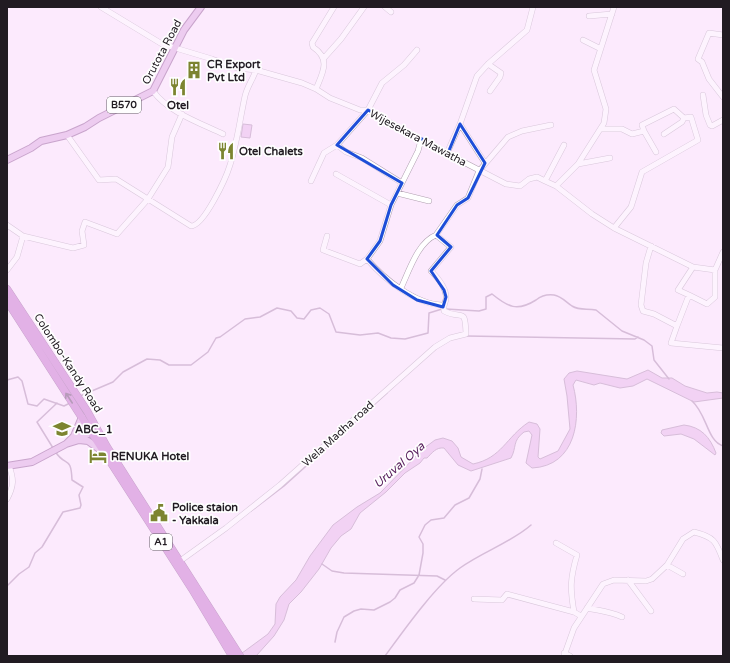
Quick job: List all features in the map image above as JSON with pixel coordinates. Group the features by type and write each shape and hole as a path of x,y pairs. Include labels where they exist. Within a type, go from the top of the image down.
{"highway":[{"name":"Colombo-Kandy Road","path":"7,289 81,412 180,561 194,588"},
{"name":"Colombo-Kandy Road","path":"7,300 64,383"},
{"name":"Colombo-Kandy Road","path":"81,412 93,428 102,451 194,588 236,655"}],"main road":[{"name":"Orutota Road","path":"7,160 31,148 41,141 66,135 154,91 184,30 201,7"},
{"path":"76,438 81,412"},
{"path":"8,466 32,462 93,428"},
{"path":"76,438 88,441 102,451"}],"street":[{"name":"Wijesekara Mawatha","path":"101,7 162,44 237,68 256,70 302,83 316,89 330,98 360,110 368,110 421,140 506,184 520,186 529,179 537,178 545,181 556,186 592,214 614,228 693,267 715,270"},
{"path":"316,89 323,71 324,58 322,53 313,47 312,42 334,7"},
{"path":"324,58 364,7"},
{"path":"385,7 392,12"},
{"path":"447,153 460,124 477,76 488,64 527,30 533,7"},
{"path":"556,186 578,164 602,128 606,109 594,70 599,48 614,7"},
{"path":"589,16 612,14"},
{"path":"723,35 709,33 698,59 702,62 709,79 723,97"},
{"path":"583,40 599,48"},
{"path":"311,181 324,153 337,145 368,110 382,83 404,65 417,50"},
{"path":"488,64 500,73 500,77 490,91"},
{"path":"66,135 99,180 116,179 191,226 194,226 200,222 207,212 229,167 243,113 246,94 256,70"},
{"path":"154,91 158,98 182,114 223,134"},
{"path":"703,95 706,115 710,125 712,126 723,120"},
{"path":"656,152 642,125 674,109 684,118"},
{"path":"7,225 23,236 72,248 79,248 84,245 82,232 85,222 117,234 148,199 168,167 172,137 182,114"},
{"path":"614,228 631,207 642,172 698,140 691,117 684,118 682,122 664,134"},
{"path":"460,124 485,163"},
{"path":"401,288 419,252 431,237 436,235 457,205 468,198 479,171 508,137 522,131 551,125"},
{"path":"602,128 622,129 632,134 644,131"},
{"path":"327,236 323,250 360,264 367,259 380,241 390,205 418,151 421,140"},
{"path":"337,145 346,152 362,158 402,183"},
{"path":"545,181 564,145"},
{"path":"578,164 610,158"},
{"path":"336,174 390,205"},
{"path":"397,193 429,201"},
{"path":"436,235 451,247 431,271 438,278 444,290 446,297 444,309"},
{"path":"7,270 17,257 23,236"},
{"path":"651,246 646,263 641,305 643,311 654,314 677,326"},
{"path":"693,267 678,290 707,304 715,297 715,270 723,252"},
{"path":"367,259 393,284 417,300 432,304 442,304 444,309"},
{"path":"689,296 670,343 723,348"},
{"name":"Wela Madha road","path":"180,561 280,486 435,347 450,338 466,334 465,318 444,309"},
{"path":"7,499 13,488 14,477 8,466"},
{"path":"570,656 564,654 574,628 603,584 614,580 646,582 652,579 667,565 683,539 694,532 710,536 718,548 723,560"},
{"path":"556,543 577,555 572,573 570,590 574,612"},
{"path":"667,565 683,574"},
{"path":"628,580 651,611"},
{"path":"474,599 502,600 506,594 574,612 582,616"},
{"path":"587,608 605,610 622,617"}],"highlighted area":[{"path":"368,110 448,153 460,124 485,163 468,198 457,205 437,235 451,247 431,271 444,290 446,297 443,307 417,300 393,285 367,259 380,241 391,205 402,183 337,145"}],"shaded area":[{"path":"243,124 252,125 250,138 241,137"},
{"path":"648,370 662,378 672,378 685,386 707,393 723,393 723,398 694,402 647,379 633,386 620,388 600,383 594,385 576,380 573,385 577,412 576,425 572,438 567,450 558,459 547,465 532,468 526,463 532,435 529,431 520,435 516,441 511,458 471,471 458,465 444,448 436,449 427,458 424,458 420,463 405,473 386,492 360,513 351,529 341,536 331,548 319,569 301,592 289,604 284,620 274,636 256,656 238,656 268,634 275,624 276,604 280,597 296,580 310,556 333,525 357,507 380,493 423,449 435,440 443,438 452,441 458,448 461,457 473,464 491,457 529,422 537,424 540,429 538,457 540,459 558,451 570,429 564,379 569,373 577,371 627,379"},
{"path":"684,425 695,428 704,434 714,447 716,453 715,455 694,439 681,434 664,436 661,433 662,430"}],"waterway":[{"name":"Uruval Oya","path":"446,309 479,311 486,309 486,297 492,294 508,305 518,307 529,304 540,297 551,295 557,296 575,308 596,310 622,331 644,340 652,346 654,360 669,379"},
{"name":"Uruval Oya","path":"80,396 113,382 123,372 147,359 160,360 169,365 191,365 208,352 216,338 220,337 245,319 260,317 277,308 291,311 297,318 304,319 311,310 320,308 329,314 336,332 360,335 378,333 391,338 405,339 428,333 429,313 442,309"},
{"path":"466,336 635,339 638,337"},
{"name":"Uruval Oya","path":"7,380 18,377 22,381 28,404 37,406 44,399 64,406 70,403"},
{"path":"251,511 284,486 387,393"},
{"name":"Uruval Oya","path":"692,401 697,406 714,439 723,446"},
{"path":"53,448 37,422 57,403"},
{"path":"7,586 19,574 29,567 35,553 42,547 63,512 80,508 81,505 79,495 83,487 72,480 69,464 55,451"},
{"path":"335,642 337,632 344,617 361,609 374,610 390,602 395,598 400,590 414,583 419,575 423,553 423,544 419,537 425,525 431,520 444,518 455,505 469,498 480,479 482,469"},
{"path":"385,656 420,609 450,576 469,562 515,537 531,525"},
{"path":"322,564 332,571 344,573 437,576 445,580"}],"place":[{"name":"CR Export Pvt Ltd","path":"194,70"},
{"name":"Otel","path":"178,87"},
{"name":"Otel Chalets","path":"226,151"},
{"name":"ABC_1","path":"62,429"},
{"name":"RENUKA Hotel","path":"98,456"},
{"name":"Police staion - Yakkala","path":"159,513"}]}
